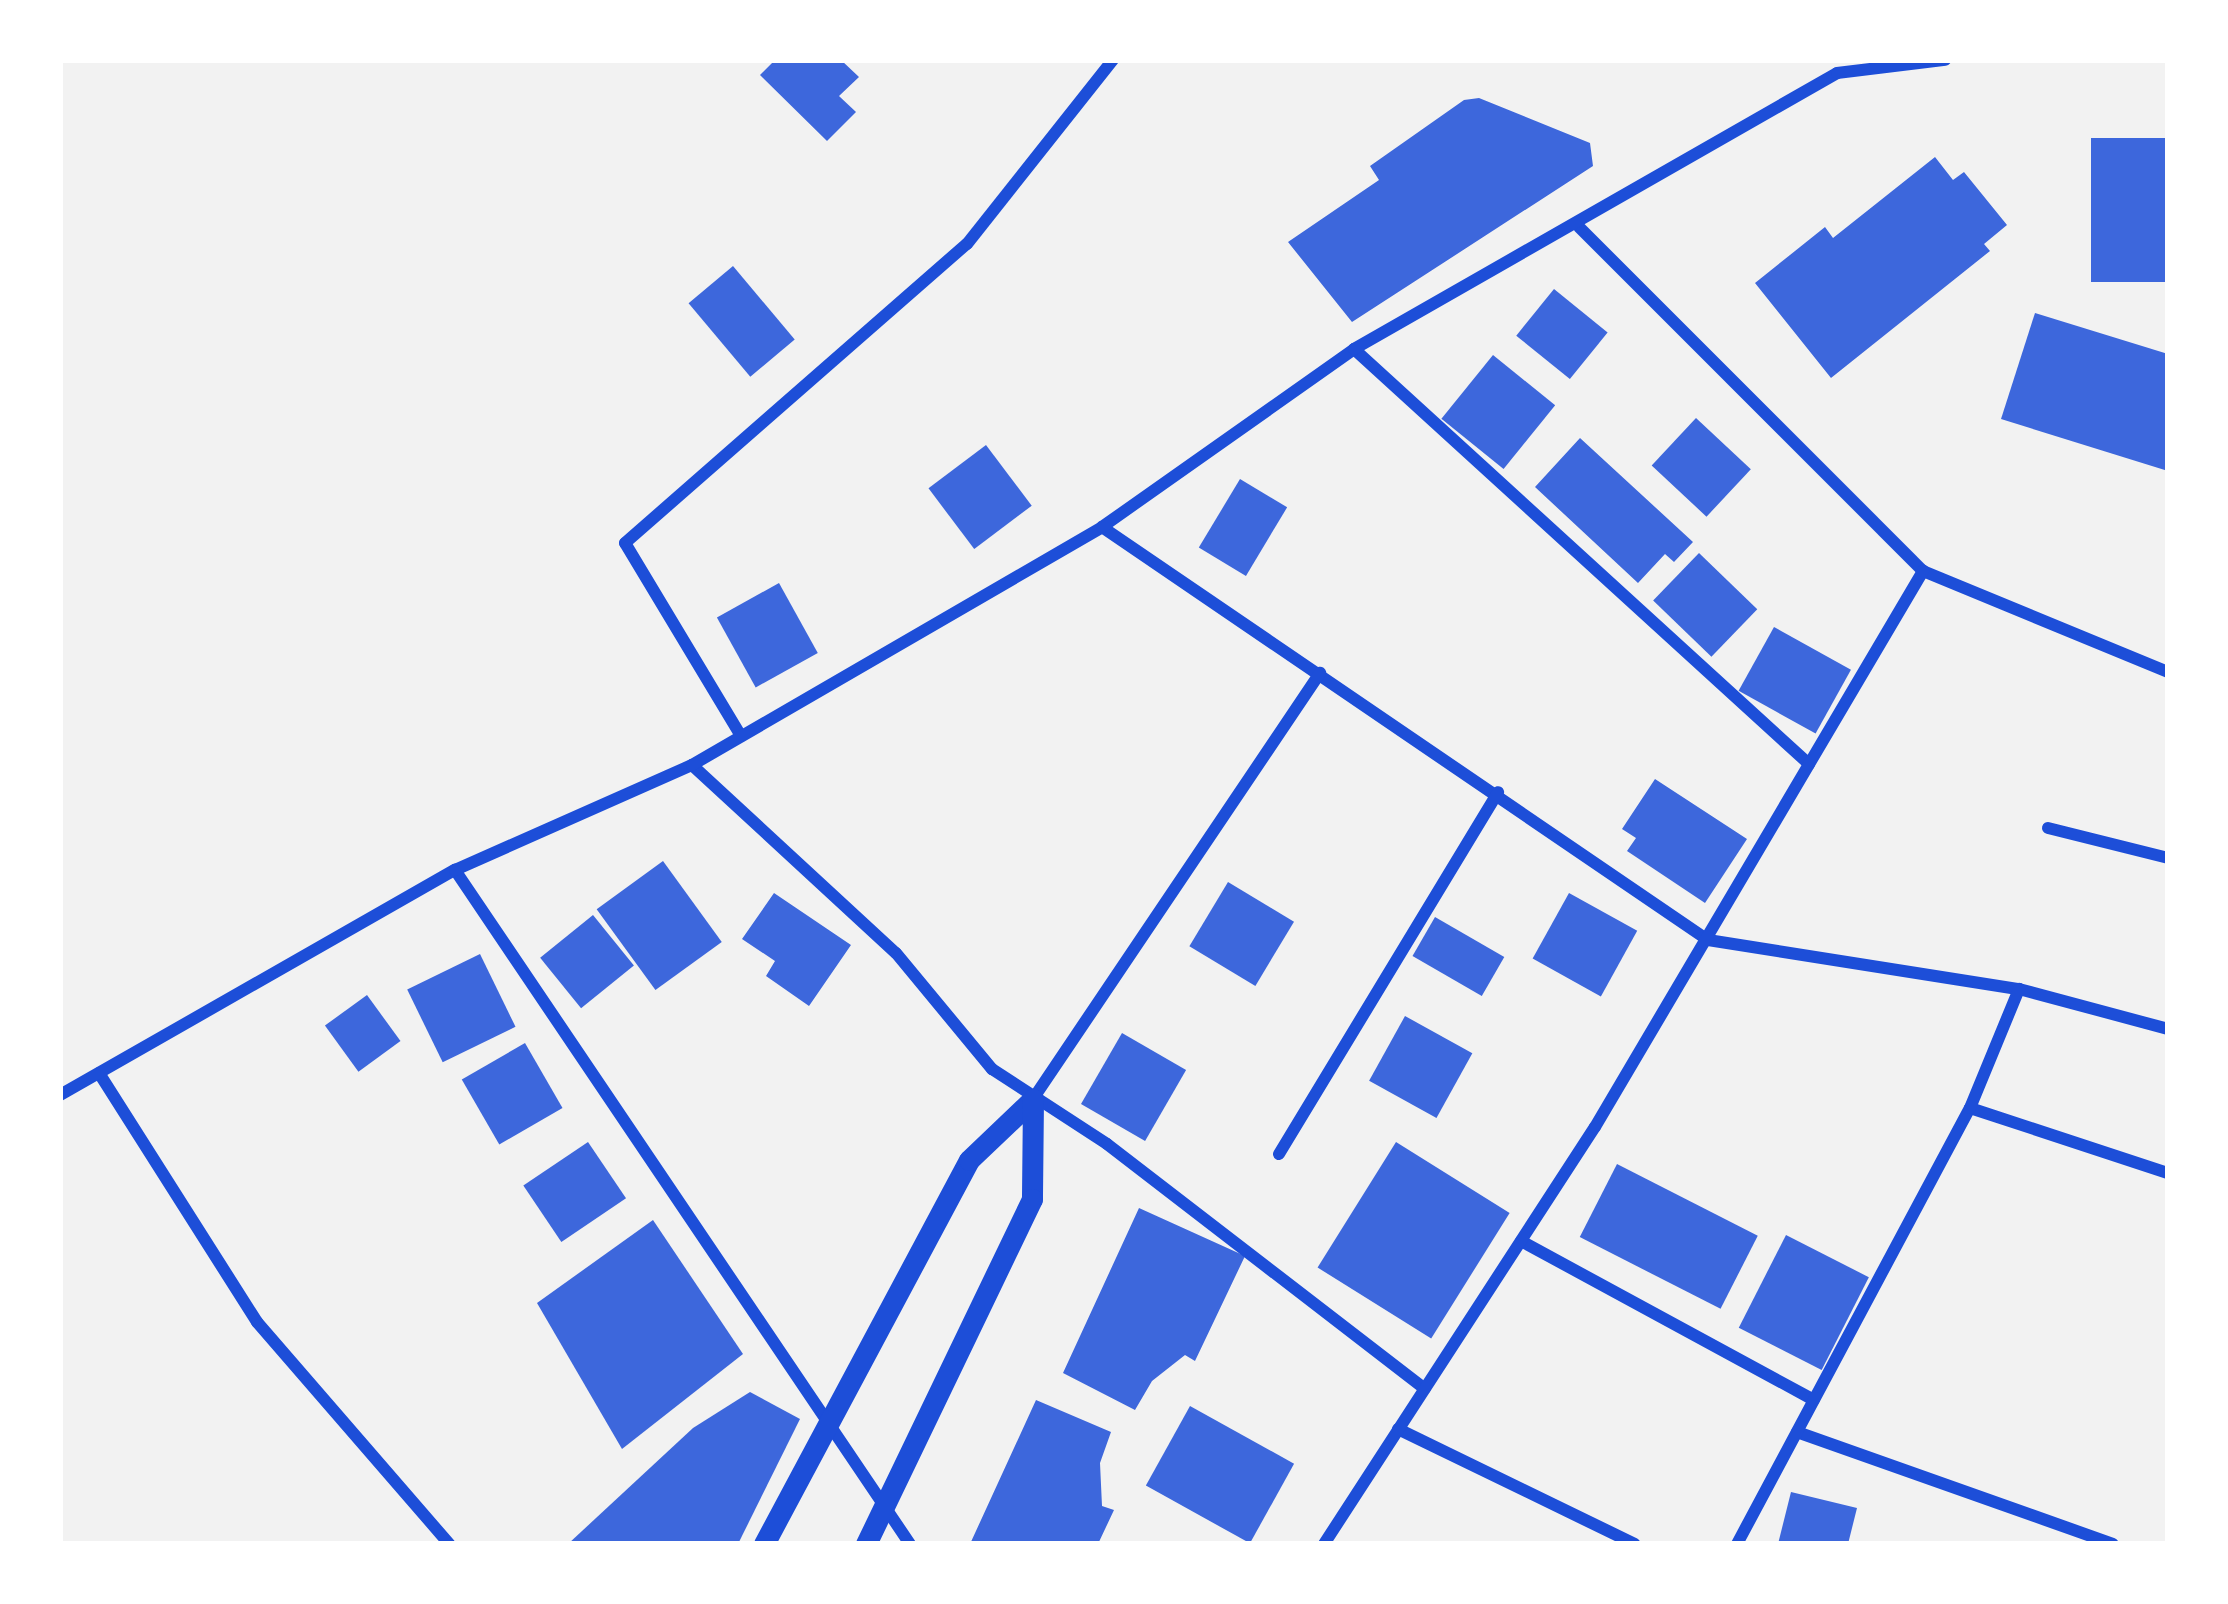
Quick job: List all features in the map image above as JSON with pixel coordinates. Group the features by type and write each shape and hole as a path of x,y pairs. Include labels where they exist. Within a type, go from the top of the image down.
{"street":[{"path":"741,736 625,543 967,244 1113,60"},
{"path":"60,1095 454,870 692,765 1102,527 1354,349 1579,227 1840,66 1945,60"},
{"path":"1579,227 1923,572 2168,672"},
{"path":"1354,349 1809,764"},
{"path":"1102,527 1498,792 1708,940 2019,989 2168,1029"},
{"path":"1324,1544 1521,1241 1708,940 1923,572"},
{"path":"764,1544 969,1160 1033,1099 1320,673"},
{"path":"692,765 896,953 992,1069 1107,1144 1425,1389"},
{"path":"1279,1154 1498,792"},
{"path":"2048,829 2168,858"},
{"path":"454,870 829,1417 910,1544"},
{"path":"1737,1544 1970,1108 2019,989"},
{"path":"99,1073 257,1322 449,1544"},
{"path":"866,1544 1032,1198 1033,1099"},
{"path":"1970,1108 2168,1173"},
{"path":"1521,1241 1814,1400"},
{"path":"1398,1429 1636,1544"},
{"path":"1797,1432 2113,1544"}],"building":[{"path":"775,60 841,60 859,77 839,96 856,112 827,141 760,75"},
{"path":"1479,98 1590,143 1593,166 1352,322 1288,242 1379,180 1370,166 1464,100"},
{"path":"2091,138 2168,138 2168,282 2091,282"},
{"path":"1935,157 1953,180 1964,172 2007,225 1984,244 1990,251 1831,378 1755,283 1825,227 1833,238"},
{"path":"733,266 795,340 750,377 689,303"},
{"path":"1554,289 1608,332 1570,379 1516,336"},
{"path":"2035,313 2168,354 2168,471 2001,419"},
{"path":"1493,355 1555,405 1504,469 1441,419"},
{"path":"1696,418 1751,469 1707,517 1652,466"},
{"path":"1580,438 1693,542 1674,562 1665,554 1638,583 1535,487"},
{"path":"986,445 1032,506 974,549 928,488"},
{"path":"1240,479 1287,507 1246,576 1199,548"},
{"path":"1699,553 1757,609 1711,657 1653,600"},
{"path":"779,583 818,653 756,687 717,617"},
{"path":"1774,627 1851,670 1816,734 1739,691"},
{"path":"1655,779 1747,839 1705,903 1627,851 1636,838 1622,829"},
{"path":"663,861 722,942 655,990 597,909"},
{"path":"1228,882 1294,922 1255,986 1189,946"},
{"path":"774,893 851,945 809,1006 766,976 775,961 742,939"},
{"path":"1569,893 1637,931 1601,996 1533,959"},
{"path":"593,915 634,966 581,1008 540,958"},
{"path":"1435,917 1504,957 1482,996 1412,956"},
{"path":"480,954 516,1027 443,1062 407,990"},
{"path":"367,995 401,1041 358,1072 325,1026"},
{"path":"1405,1016 1472,1053 1436,1118 1369,1081"},
{"path":"1122,1033 1186,1070 1145,1141 1081,1104"},
{"path":"525,1043 562,1108 499,1144 462,1080"},
{"path":"588,1142 626,1198 561,1242 523,1186"},
{"path":"1396,1142 1510,1213 1431,1339 1318,1268"},
{"path":"1617,1164 1758,1236 1721,1309 1580,1237"},
{"path":"1139,1208 1245,1256 1195,1361 1185,1355 1152,1381 1135,1410 1063,1373"},
{"path":"653,1220 743,1354 622,1449 537,1303"},
{"path":"1786,1235 1869,1277 1822,1370 1739,1328"},
{"path":"750,1392 800,1419 738,1544 568,1544 693,1428"},
{"path":"1036,1400 1111,1432 1100,1463 1102,1506 1114,1510 1098,1544 970,1544"},
{"path":"1190,1406 1294,1464 1250,1543 1146,1486"},
{"path":"1791,1492 1857,1508 1848,1544 1778,1544"}]}
